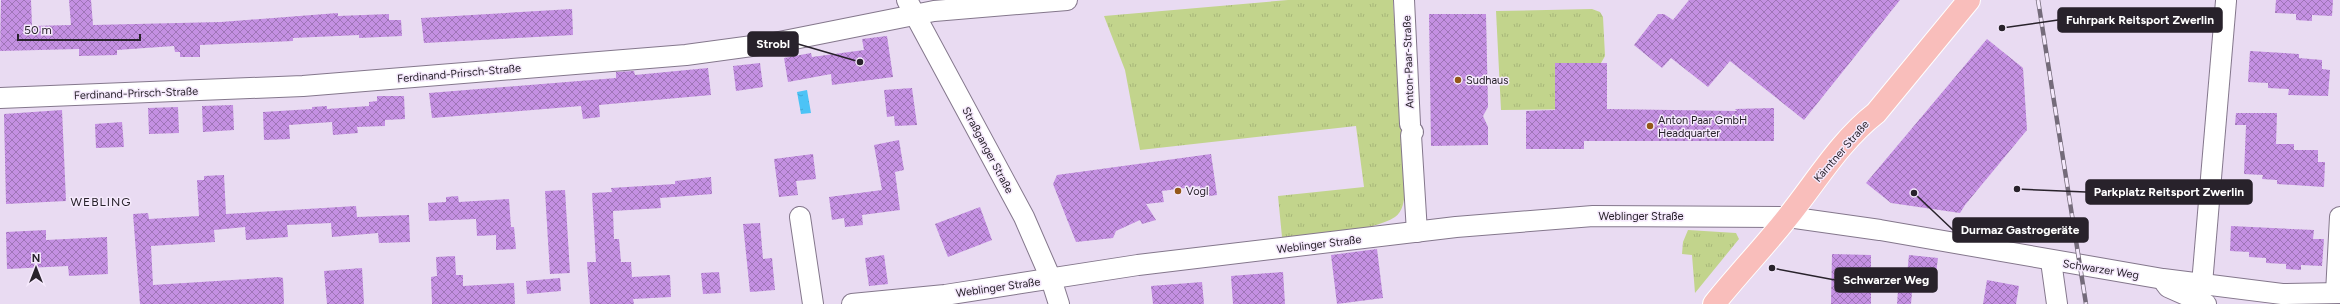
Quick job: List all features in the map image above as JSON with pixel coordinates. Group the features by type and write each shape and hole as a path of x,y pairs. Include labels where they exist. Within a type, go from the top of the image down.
{"main road":[{"name":"Kärntner Straße","path":"1714,304 1788,217 1807,190 1857,130 1876,113 1969,0"}],"street":[{"path":"911,7 980,6 1067,0"},
{"name":"Anton-Paar-Straße","path":"1404,0 1417,232"},
{"path":"2202,284 2226,1"},
{"name":"Ferdinand-Prirsch-Straße","path":"0,98 303,86 686,55 774,44 911,7"},
{"name":"Straßganger Straße","path":"911,7 1024,217 1051,279 1058,304"},
{"name":"Weblinger Straße","path":"852,304 899,301 1138,265 1417,232 1594,216 1788,217"},
{"path":"800,217 813,304"},
{"name":"Schwarzer Weg","path":"1788,217 1880,230 2051,261 2202,284 2283,299 2338,293 2340,217"},
{"path":"2051,261 2057,304"},
{"path":"2163,279 2168,287 2206,304"}],"green space":[{"path":"1288,0 1393,0 1405,192 1403,206 1398,215 1385,222 1341,232 1283,239 1282,237 1278,196 1364,187 1356,126 1140,150 1125,70 1104,16"},
{"path":"1592,9 1600,12 1603,17 1605,56 1601,63 1555,63 1555,90 1582,109 1501,110 1496,11"},
{"path":"1688,230 1736,233 1739,239 1695,293 1692,255 1682,254 1683,242"}],"water":[{"path":"807,90 811,113 801,114 797,92"}],"building":[{"path":"1,0 31,0 32,26 71,25 69,0 91,0 93,25 221,22 338,13 338,16 389,14 389,20 401,20 402,36 359,38 359,35 293,38 293,41 200,45 200,57 180,57 180,52 175,52 174,46 117,50 117,55 79,56 79,49 0,51"},
{"path":"1689,0 1900,0 1804,120 1730,61 1708,87 1671,58 1662,68 1634,45 1658,14 1664,14 1673,20"},
{"path":"2276,0 2333,0 2332,16 2312,15 2312,21 2296,20 2296,14 2275,13"},
{"path":"572,9 573,35 424,43 421,18"},
{"name":"Sudhaus","path":"1429,14 1486,14 1488,107 1483,116 1488,127 1488,145 1431,146"},
{"path":"887,36 893,77 832,85 831,74 788,82 784,58 811,53 812,57 864,50 862,39"},
{"path":"1987,39 2023,68 2027,130 1960,213 1891,203 1866,183"},
{"path":"2250,51 2299,54 2299,58 2322,60 2322,69 2330,70 2328,96 2288,95 2289,89 2268,88 2268,83 2248,82"},
{"path":"760,63 763,87 736,91 733,66"},
{"name":"Anton Paar GmbH Headquarter","path":"1555,63 1607,63 1607,109 1737,111 1735,109 1774,108 1774,141 1584,141 1584,149 1526,149 1526,111 1555,110"},
{"path":"708,68 711,95 599,105 600,117 583,119 581,106 432,118 429,93 616,78 616,72 634,71 635,75"},
{"path":"912,88 917,125 895,126 894,116 887,117 884,90"},
{"path":"377,96 404,96 405,119 385,120 385,126 357,127 358,133 333,135 332,122 289,125 290,139 264,140 263,112 312,109 312,107 327,106 327,109 369,106 369,102 377,101"},
{"path":"233,105 234,130 203,132 202,106"},
{"path":"178,107 179,133 149,134 148,108"},
{"path":"62,110 66,201 6,204 4,114"},
{"path":"2236,113 2277,113 2276,144 2294,144 2294,150 2318,150 2318,162 2325,162 2324,187 2277,184 2277,180 2262,179 2263,175 2244,174 2246,125 2235,125"},
{"path":"122,122 124,147 96,148 95,124"},
{"path":"899,140 904,170 895,172 900,210 862,215 863,225 845,227 844,218 832,220 829,197 882,190 874,145"},
{"path":"813,154 816,179 796,181 798,195 779,197 774,159"},
{"path":"1211,154 1217,195 1201,197 1200,186 1162,191 1164,202 1146,204 1156,220 1142,224 1140,220 1116,231 1113,238 1076,242 1053,184 1057,175"},
{"path":"224,175 226,214 356,206 357,217 409,215 410,242 379,243 378,233 332,237 331,223 287,225 288,237 246,240 245,227 214,230 215,242 151,246 153,285 279,277 283,278 284,304 140,304 133,214 148,213 149,219 199,216 197,180 204,180 204,176"},
{"path":"711,177 712,194 660,198 661,208 613,211 614,239 619,239 621,262 631,262 632,277 670,275 671,297 633,299 634,304 590,304 587,262 596,262 592,193 612,192 611,188 675,184 675,181"},
{"path":"565,190 570,273 550,274 545,191"},
{"path":"458,196 459,202 509,199 511,227 514,227 516,249 496,250 496,235 477,236 476,219 429,221 428,203 446,202 446,197"},
{"path":"980,207 992,240 948,257 935,224"},
{"path":"760,223 763,259 772,258 775,290 750,292 743,224"},
{"path":"2231,226 2314,230 2313,239 2324,239 2322,266 2301,265 2301,270 2286,269 2286,264 2266,263 2266,258 2249,257 2249,252 2230,251"},
{"path":"46,230 46,240 107,237 108,274 69,276 68,266 7,269 6,232"},
{"path":"1377,249 1383,298 1337,304 1331,255"},
{"path":"1832,254 1871,255 1871,304 1831,304"},
{"path":"884,255 888,284 869,286 865,258"},
{"path":"1909,255 1938,258 1934,288 1906,285"},
{"path":"455,256 456,275 463,275 463,286 514,283 515,304 432,304 431,277 437,276 436,257"},
{"path":"362,268 364,304 327,304 324,271"},
{"path":"719,272 721,293 703,294 701,273"},
{"path":"1283,272 1285,304 1233,304 1231,276"},
{"path":"560,278 561,291 527,294 526,281"},
{"path":"1987,280 2019,286 2016,304 1983,304"},
{"path":"1202,282 1204,304 1153,304 1151,286"},
{"path":"1898,291 1912,292 1911,304 1897,304"}],"railway":[{"path":"2038,0 2086,304"}],"place":[{"name":"Fuhrpark Reitsport Zwerlin","path":"2002,28"},
{"name":"Strobl","path":"860,62"},
{"name":"Sudhaus","path":"1458,80"},
{"name":"Anton Paar GmbH Headquarter","path":"1650,126"},
{"name":"Parkplatz Reitsport Zwerlin","path":"2017,189"},
{"name":"Vogl","path":"1178,191"},
{"name":"Durmaz Gastrogeräte","path":"1914,193"},
{"name":"Schwarzer Weg","path":"1772,268"}],"district":[{"name":"WEBLING","path":"101,202"}]}
